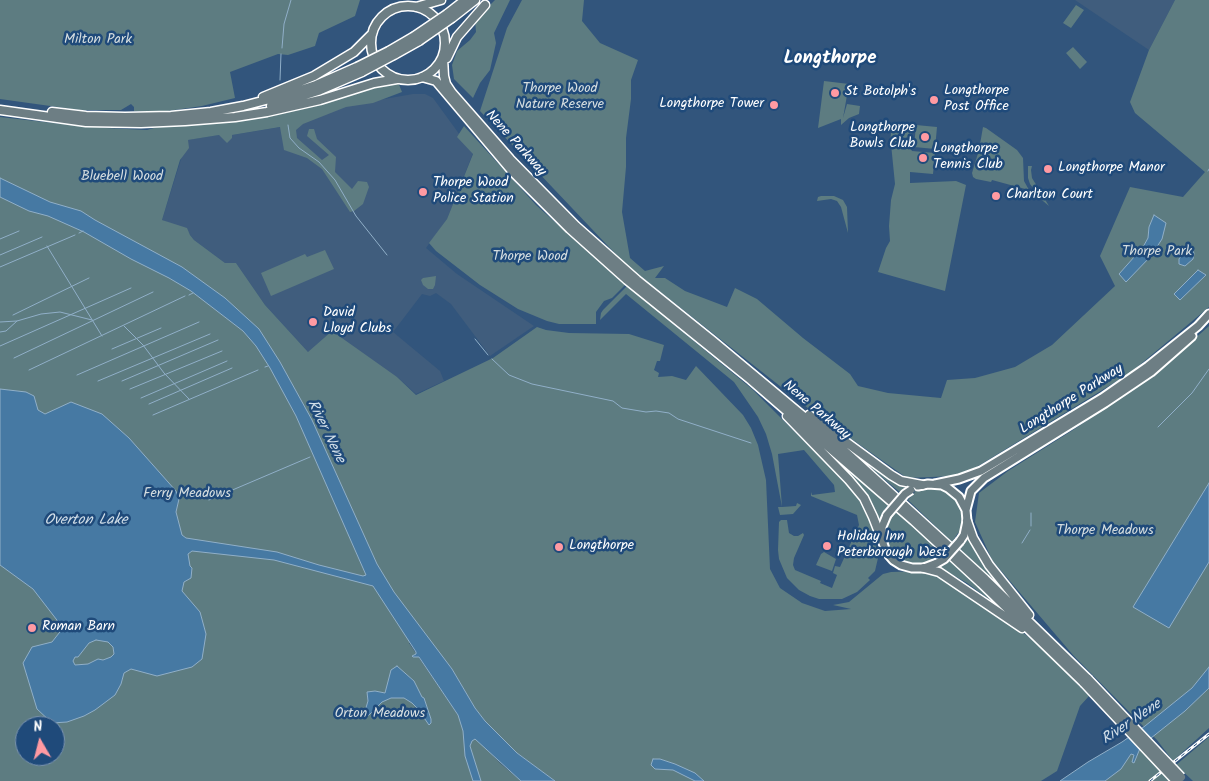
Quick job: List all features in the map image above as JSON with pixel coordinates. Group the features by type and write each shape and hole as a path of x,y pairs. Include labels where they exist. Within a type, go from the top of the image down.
{"highway":[{"path":"186,118 264,96 314,76 358,49 371,35 377,22 387,12 399,7 427,5 441,0"},
{"path":"449,16 465,0"},
{"path":"0,110 86,122 141,123 235,114 273,106 318,91 359,70 416,39 475,0"},
{"path":"371,35 372,51 376,61 387,73 397,78 410,80 422,77 434,69 442,58 450,39 488,2"},
{"path":"460,102 451,87 448,77 448,58 457,38 488,2"},
{"path":"414,7 435,19 443,32 445,48"},
{"name":"Nene Parkway","path":"442,58 446,84 510,159 576,226 754,378"},
{"name":"Nene Parkway","path":"422,77 436,81 512,171 570,229 627,280 839,446 918,517 1086,681 1181,780"},
{"path":"0,105 86,116 235,117 320,100 374,83 397,78"},
{"path":"754,378 891,475 901,481 922,485"},
{"path":"754,378 864,498 882,540"},
{"path":"967,521 973,538 989,566 1043,639"},
{"path":"924,568 939,572 1043,639"}],"main road":[{"name":"Longthorpe Parkway","path":"935,484 960,479 981,471 1102,398 1198,326 1209,314"},
{"name":"Longthorpe Parkway","path":"966,510 971,491 984,478 1151,372 1209,321"},
{"path":"935,484 954,492 963,503 967,521 964,535 944,559 924,568 912,568 897,563 886,552 882,540 882,527 886,515 905,494 922,485 935,484"}],"shaded area":[{"path":"1075,0 1175,0 1149,50"},
{"path":"413,94 425,94 433,98 473,153 447,219 426,248 457,274 534,326 490,356 451,304 436,293 430,296 422,294 393,332 440,371 444,381 416,394 397,377 308,352 265,305 236,263 225,263 194,240 188,232 162,220 187,140 219,135 229,140 232,135 281,127 333,108"}],"green space":[{"name":"Milton Park","path":"0,0 360,0 355,16 319,33 315,46 288,55 278,54 230,72 235,98 202,106 161,112 134,111 134,107 131,104 121,110 79,110 0,99"},
{"path":"495,0 510,0 494,33 496,43 490,70 480,83 473,98 454,79 452,65 457,51 476,32 475,20"},
{"name":"Thorpe Park","path":"522,0 584,0 582,21 600,43 638,60 631,80 622,212 630,258 645,271 664,266 655,278 665,278 685,291 727,307 735,288 757,299 850,374 858,386 888,393 941,398 947,380 975,378 1015,367 1052,345 1115,286 1100,256 1130,187 1183,197 1205,172 1135,113 1130,102 1149,50 1175,0 1209,0 1209,307 1130,373 970,471 955,476 907,478 813,412 626,265 480,111 507,28"},
{"path":"1076,5 1084,10 1071,28 1063,23"},
{"path":"1073,47 1087,62 1080,69 1066,53"},
{"path":"824,81 849,84 843,118 847,104 860,106 859,114 849,118 841,125 841,119 818,128"},
{"path":"398,82 402,92 373,103 346,107 303,124 296,130 297,138 322,160 329,155 307,136 309,129 314,129 317,139 336,157 335,172 352,189 358,181 367,182 369,187 363,204 354,211 350,212 322,169 307,158 284,150 280,127 232,135 232,138 227,143 219,135 188,140 189,148 180,160 162,220 187,228 194,240 225,263 236,263 265,305 308,352 332,331 397,377 416,395 493,358 537,327 569,333 629,334 664,345 660,361 657,361 654,370 659,373 658,377 672,376 686,380 696,366 743,415 751,428 758,445 766,480 770,569 780,588 802,603 825,611 851,609 833,605 849,602 883,574 925,571 939,574 1036,642 1089,696 1080,706 1057,771 1041,781 555,781 517,753 485,721 452,669 427,638 409,643 458,715 477,739 501,764 521,781 0,781 0,117 106,128 147,130 157,127 229,120 280,111"},
{"path":"892,124 912,126 911,145 909,146 912,151 935,153 933,174 910,172 910,183 956,181 966,185 945,291 878,272 890,241 891,200 895,184 891,144 896,144 890,143"},
{"name":"Longthorpe Bowls Club","path":"916,125 937,127 935,149 914,147"},
{"name":"Thorpe Wood","path":"464,126 536,205 625,285 612,298 604,301 596,312 596,324 559,324 518,309 480,285 436,251 429,243 447,219 473,154 457,137"},
{"path":"983,127 1017,150 1023,158 1024,181 1029,190 973,177 972,173"},
{"path":"1028,166 1032,166 1032,178 1049,206 1030,184"},
{"path":"834,196 843,200 847,207 848,233 841,207 837,201 831,199 817,201 818,197"},
{"path":"325,250 334,269 271,296 261,273 305,254 307,257"},
{"path":"436,276 433,289 428,289 423,285 421,280 423,278"},
{"path":"627,286 752,389 859,496 871,521 878,558 875,571 868,578 870,580 857,592 842,599 819,599 799,590 787,578 779,559 778,550 779,522 781,520 787,520 789,533 794,536 803,533 804,535 794,558 793,565 795,570 832,588 837,575 833,573 835,566 840,567 859,525 857,515 811,496 811,492 812,495 835,492 834,485 804,450 778,454 782,507 772,454 766,434 758,417 734,382 626,294 600,320 603,310"},
{"name":"Thorpe Meadows","path":"1209,326 1209,728 1173,761 1157,740 1073,655 992,560 975,522 979,493 1008,471 1073,430 1152,376"},
{"path":"800,425 890,503 880,520 864,491"},
{"path":"828,432 912,485 902,494"},
{"path":"943,488 951,492 964,509 963,530 960,534 958,533 952,542 908,500 914,491"},
{"path":"797,503 801,505 793,514 780,515 778,507 796,506"},
{"path":"898,511 943,551 934,558 935,560 922,564 909,563 897,560 891,554 885,538 885,527 888,519"},
{"path":"969,532 1014,601 960,549 966,541"},
{"path":"824,552 836,559 832,571 816,565 821,554"},
{"path":"951,558 1021,623 967,583 939,567"},
{"path":"1209,737 1209,781 1193,781 1176,765"},
{"path":"1140,748 1173,781 1105,781 1133,753 1132,762"}],"water":[{"name":"Overton Lake","path":"0,178 50,202 81,211 182,267 225,298 259,329 280,362 312,420 377,564 394,592 452,669 485,721 517,753 555,781 521,781 475,739 470,746 481,781 473,781 465,756 463,731 458,715 419,657 412,656 416,652 373,586 274,560 192,551 188,554 192,568 191,578 184,582 182,591 200,612 206,634 202,659 192,667 157,676 131,669 124,673 115,695 95,710 67,722 65,722 65,716 44,716 37,709 23,663 32,647 52,642 63,628 33,589 0,565 0,389 26,392 34,396 38,410 45,414 71,402 102,414 129,438 176,491 179,499 176,512 182,535 186,538 277,552 319,565 363,576 366,575 296,416 270,368 256,346 243,331 191,291 169,278 84,232 48,216 29,211 0,197","holes":["96,640 108,642 113,647 114,654 103,660 98,659 88,664 75,665 73,661 89,643"]},
{"path":"1154,215 1166,223 1162,239 1151,256 1126,282 1119,274 1143,247 1148,238 1149,227"},
{"path":"1191,248 1194,253 1193,259 1185,266 1179,264 1179,259 1184,251"},
{"path":"1198,270 1206,275 1180,300 1174,294"},
{"path":"1209,483 1209,562 1169,628 1133,607"},
{"path":"397,666 414,681 424,698 431,719 429,725 418,709 404,698 391,698 382,702 368,716 366,714 367,692 385,693 391,670"},
{"path":"1209,667 1209,688 1185,711 1141,746 1134,763 1132,762 1134,755 1131,754 1121,769 1105,781 1060,781 1145,726 1192,688"},
{"path":"653,759 660,759 675,764 695,773 704,781 695,781 673,770 655,769 651,765"}],"waterway":[{"path":"282,48 284,24 291,0"},
{"path":"280,80 281,54"},
{"path":"288,125 290,138 299,148 319,162 335,180 356,216 387,255"},
{"path":"0,239 19,231"},
{"path":"79,233 83,231"},
{"path":"0,267 75,235"},
{"path":"0,255 42,237"},
{"path":"47,246 102,336"},
{"path":"13,315 89,278"},
{"path":"0,346 131,288"},
{"path":"14,358 153,292"},
{"path":"189,295 193,293"},
{"path":"29,370 185,296"},
{"path":"0,322 17,321 41,314 60,312 92,320"},
{"path":"0,332 6,331 17,321"},
{"path":"77,375 199,322"},
{"path":"124,326 143,345 164,373 189,399"},
{"path":"112,349 161,328"},
{"path":"98,381 210,334"},
{"path":"475,339 488,355"},
{"path":"122,381 218,340"},
{"path":"130,389 222,351"},
{"path":"492,359 509,375 532,384 613,401 622,408 669,413 678,419 751,443"},
{"path":"141,398 227,361"},
{"path":"149,404 232,368"},
{"path":"1158,427 1192,393 1209,369"},
{"path":"153,415 258,370"},
{"path":"209,500 310,457"},
{"path":"1031,513 1031,526"},
{"path":"1022,543 1030,530"}],"railway":[{"path":"1150,781 1209,734"}],"place":[{"name":"St Botolph's","path":"835,93"},
{"name":"Longthorpe Post Office","path":"934,100"},
{"name":"Longthorpe Tower","path":"774,105"},
{"name":"Longthorpe Bowls Club","path":"925,137"},
{"name":"Longthorpe Tennis Club","path":"923,158"},
{"name":"Longthorpe Manor","path":"1048,169"},
{"name":"Thorpe Wood Police Station","path":"423,192"},
{"name":"Charlton Court","path":"996,196"},
{"name":"David Lloyd Clubs","path":"313,322"},
{"name":"Holiday Inn Peterborough West","path":"827,546"},
{"name":"Longthorpe","path":"559,547"},
{"name":"Roman Barn","path":"32,628"}],"district":[{"name":"Longthorpe","path":"830,60"}],"park label":[{"name":"Thorpe Wood Nature Reserve","path":"560,98"},
{"name":"Bluebell Wood","path":"122,178"},
{"name":"Ferry Meadows","path":"187,495"},
{"name":"Orton Meadows","path":"380,715"}],"water label":[{"name":"River Nene","path":"325,432"},
{"name":"River Nene","path":"1132,723"}]}
